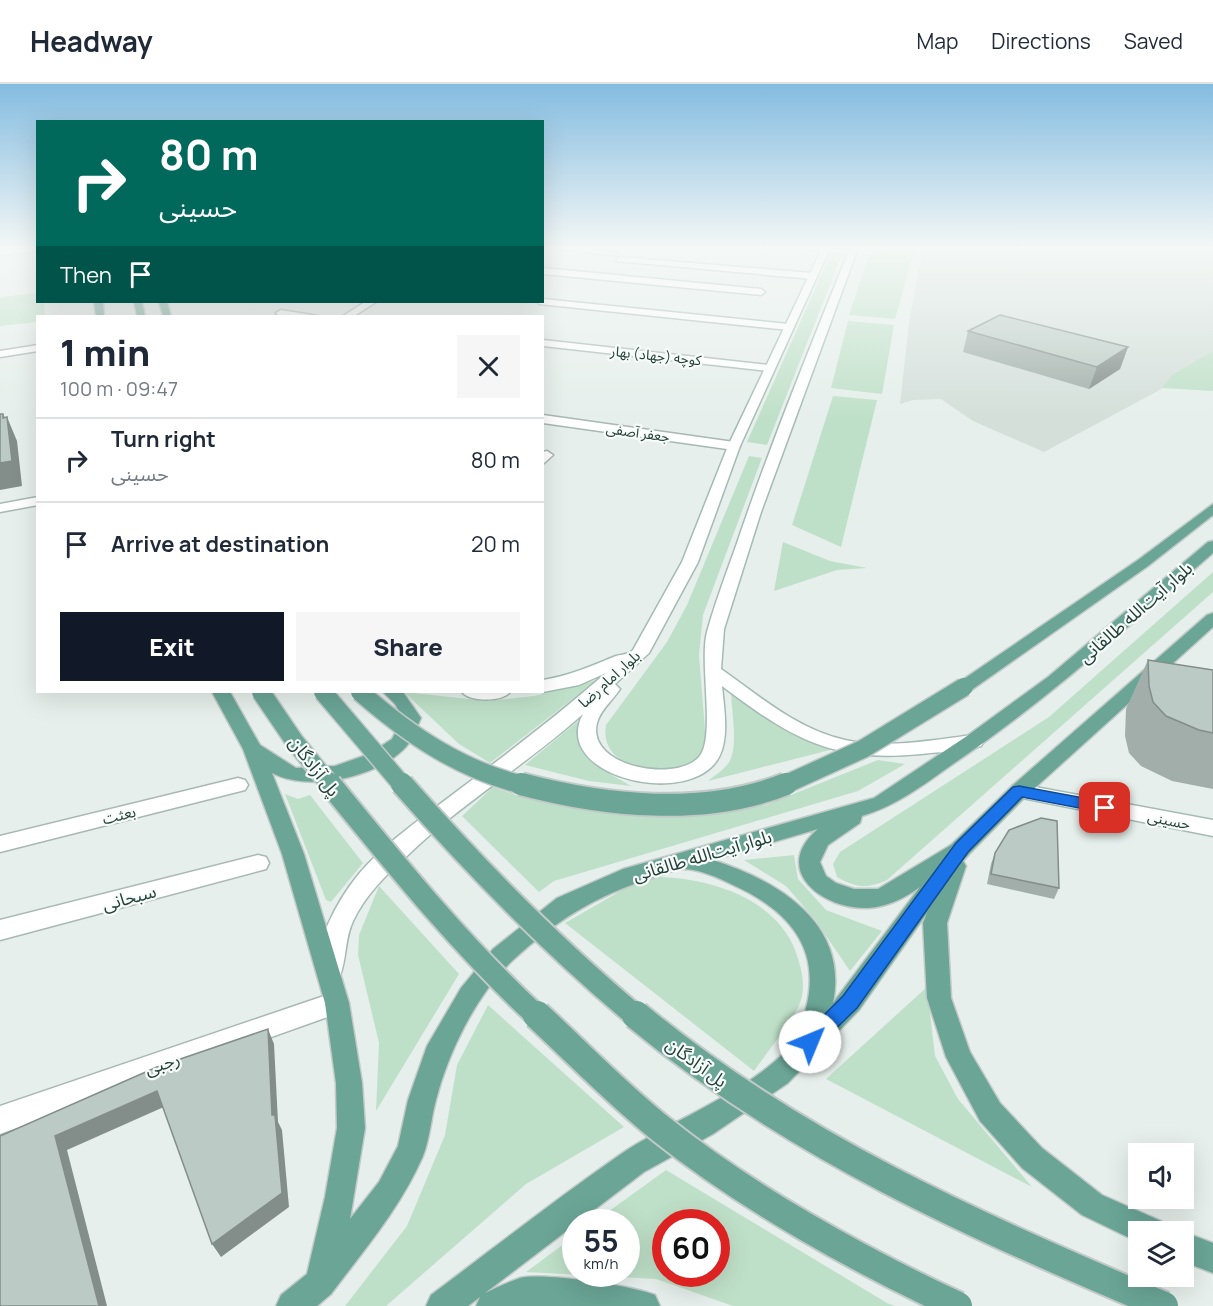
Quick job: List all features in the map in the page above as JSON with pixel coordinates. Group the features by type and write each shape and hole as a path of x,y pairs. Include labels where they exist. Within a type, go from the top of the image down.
{"main road":[{"path":"350,315 366,305"},
{"path":"572,305 788,327"},
{"name":"بلوار امام رضا","path":"330,971 333,941 343,916 366,880 422,829 571,714 640,653 690,562 734,446 798,305"},
{"path":"640,653 589,718 587,726 590,743 596,752 614,766 637,775 667,777 694,771 711,756 716,736 711,670 712,644 720,612 755,507 832,305"},
{"path":"281,313 303,315"},
{"name":"کوچه (جهاد) بهار","path":"544,343 769,368"},
{"path":"0,354 36,348"},
{"name":"جعفر آصفی","path":"544,418 734,446"},
{"path":"0,508 36,501"},
{"path":"361,693 397,724 441,753 510,782 592,800 689,803 753,796 869,746 964,687 1143,563 1213,508"},
{"name":"بلوار آیت‌الله طالقانی","path":"292,1306 320,1283 389,1192 411,1150 422,1100 440,1046 470,996 501,956 565,904 623,878 881,803 974,741 1054,681 1213,545"},
{"path":"442,1306 634,1162 703,1124 779,1074 850,1002 962,847 1019,791 1213,618"},
{"path":"544,686 573,681 640,653"},
{"path":"711,670 792,725 845,747 903,750 974,741"},
{"path":"222,693 253,749 293,854 330,971 345,1050 351,1128 340,1197 320,1283"},
{"name":"پل آزادگان","path":"262,693 295,742 441,918 495,977 661,1129 763,1200 908,1283 958,1306"},
{"name":"پل آزادگان","path":"324,693 487,876 614,999 699,1065 799,1132 916,1197 1164,1306"},
{"path":"253,749 275,767 297,776 335,774 368,762 398,745 412,718 402,700 393,693"},
{"name":"بعثت","path":"0,844 238,785"},
{"name":"حسینی","path":"1019,791 1213,828"},
{"path":"881,803 831,830 814,848 810,862 813,875 828,890 857,901 881,898 962,847"},
{"path":"962,847 935,923 939,998 959,1057 990,1112 1032,1158 1092,1205 1128,1222"},
{"path":"681,861 722,869 750,880 785,904 802,922 819,949 823,985 810,1042"},
{"name":"سبحانی","path":"0,930 258,863"},
{"name":"رجبی","path":"0,1120 324,1007"},
{"path":"1194,1251 1213,1258"},
{"path":"492,1306 522,1293 575,1295 644,1306"}],"shaded area":[{"path":"912,305 1213,305 1213,351 1158,391 1044,452 973,421 941,399 913,400 900,404"}],"green space":[{"path":"0,305 44,305 45,315 36,315 36,322 0,326"},
{"path":"808,305 822,305 767,445 747,442"},
{"path":"852,305 899,305 895,319 849,315"},
{"path":"848,321 894,325 882,394 831,388"},
{"path":"1213,351 1213,391 1162,388 1172,375"},
{"path":"833,396 877,400 841,547 792,525"},
{"path":"749,456 762,458 703,615 699,655 706,742 704,753 684,767 676,769 652,770 628,764 610,749 606,738 606,725 667,642 687,605"},
{"path":"783,542 830,561 867,568 837,570 774,591"},
{"path":"1213,572 1213,592 887,880 862,886 837,877 833,864 840,852 1049,717"},
{"path":"597,680 490,763 459,744 405,693 487,701 534,696"},
{"path":"731,690 780,724 834,749 708,781 727,765 731,758 734,729"},
{"path":"578,721 577,734 585,754 600,768 631,786 589,781 525,765"},
{"path":"878,760 905,764 858,791 554,881 539,892 462,816 493,787 516,795 589,809 728,811 766,805"},
{"path":"285,794 298,799 310,795 363,863 331,902 326,900"},
{"path":"794,855 798,879 826,910 882,931 850,971 816,921 786,886 744,860"},
{"path":"654,877 699,882 742,896 762,908 778,923 791,941 802,972 802,998 792,1018 754,1071 565,923 631,885"},
{"path":"379,886 459,974 376,1111 379,1043 358,955 359,935"},
{"path":"927,987 935,1056 958,1099 1032,1187 826,1079"},
{"path":"488,1005 624,1127 526,1184 386,1306 345,1306 407,1226 445,1135 457,1065"},
{"path":"666,1170 895,1306 733,1306 679,1287 730,1287 730,1209 652,1209 652,1279 640,1278 640,1209 612,1209"},
{"path":"562,1245 562,1274 526,1272"}],"building":[{"path":"1000,315 1128,347 1097,367 968,331"},
{"path":"0,414 3,414 3,418 7,417 12,461 0,463"},
{"path":"1148,660 1213,670 1213,733 1199,730 1166,716 1153,702 1149,686"},
{"path":"1041,818 1057,821 1059,888 991,874 995,853 1009,830"},
{"path":"268,1029 272,1115 275,1115 282,1193 212,1244 157,1091 55,1136 99,1306 0,1306 0,1136 157,1067"}],"route":[{"path":"810,1042 850,1002 962,847 1019,791 1105,808"}]}
